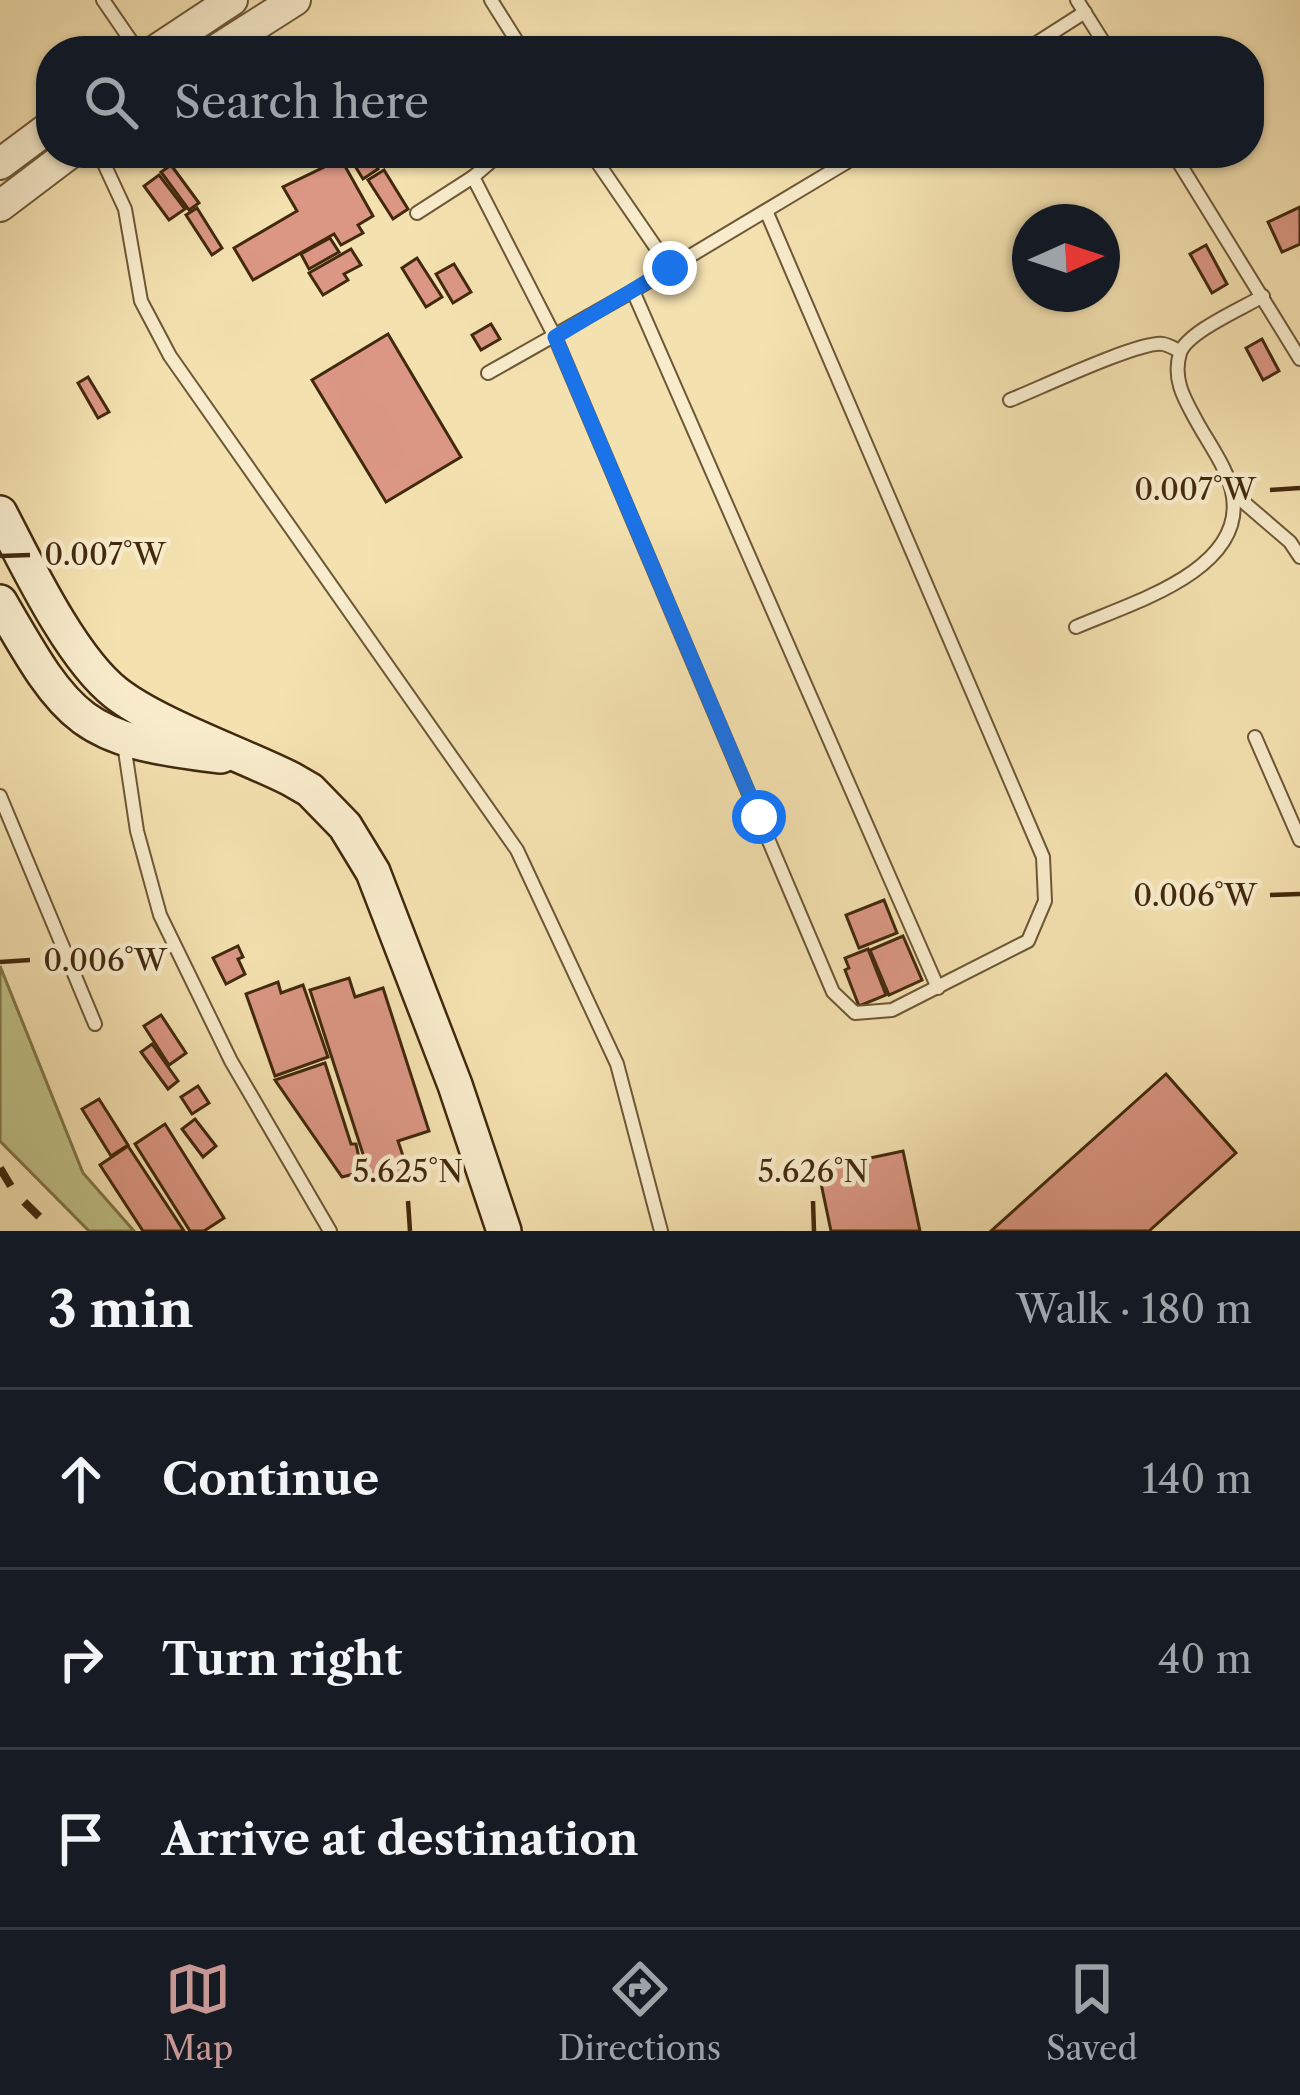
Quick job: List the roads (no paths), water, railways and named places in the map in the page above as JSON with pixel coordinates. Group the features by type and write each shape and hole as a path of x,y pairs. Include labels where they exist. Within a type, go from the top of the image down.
{"main road":[{"path":"0,513 82,656 118,695 310,790 345,826 381,891 504,1231"},
{"path":"0,602 36,664 75,714 123,740 253,760"}],"street":[{"path":"177,36 232,0"},
{"path":"239,36 295,0"},
{"path":"0,164 36,137"},
{"path":"0,206 50,168"}],"lane":[{"path":"103,0 128,36"},
{"path":"491,0 514,36"},
{"path":"1043,36 1081,6 1100,36"},
{"path":"106,168 125,209 141,301 170,356 517,850 617,1064 661,1231"},
{"path":"417,213 483,168"},
{"path":"601,168 670,268"},
{"path":"488,373 838,168"},
{"path":"1182,168 1300,359"},
{"path":"472,177 555,337 833,992 855,1012 892,1010 1028,941 1045,901 1043,857 767,213"},
{"path":"634,290 938,988"},
{"path":"1263,296 1192,337 1180,351 1178,389 1233,493 1290,542 1300,557"},
{"path":"1010,400 1126,351 1161,343 1180,351"},
{"path":"1076,627 1166,588 1214,557 1234,527 1233,493"},
{"path":"118,695 137,830 160,915 231,1061 331,1231"},
{"path":"1255,737 1300,840"},
{"path":"0,796 94,1024"}],"railway":[{"path":"0,1168 15,1193 54,1231"}]}
